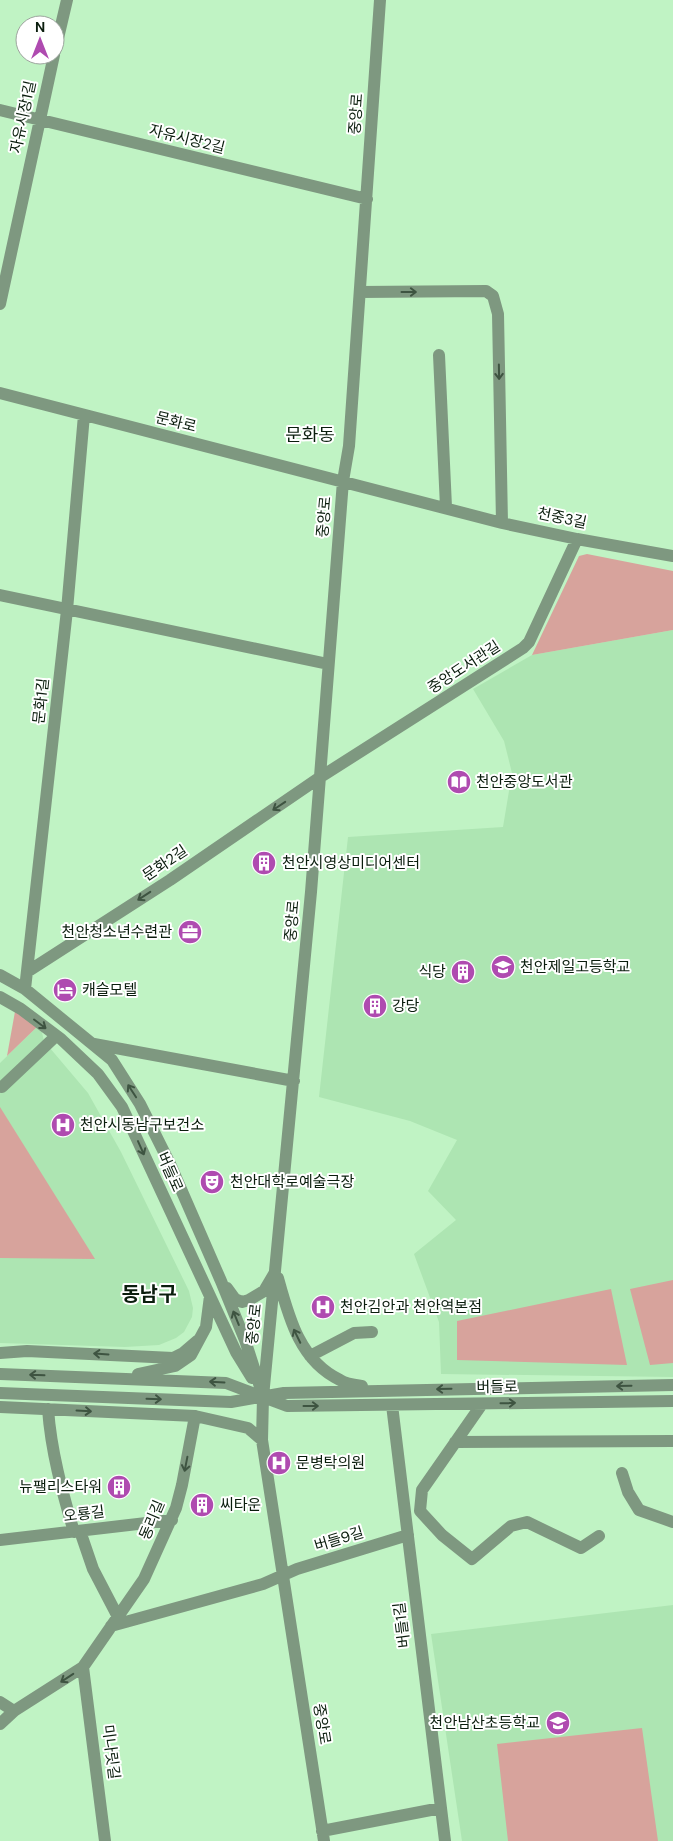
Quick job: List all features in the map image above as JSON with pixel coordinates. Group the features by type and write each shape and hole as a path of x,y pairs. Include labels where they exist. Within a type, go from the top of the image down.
{"street":[{"path":"63,15 66,0"},
{"name":"중앙로","path":"323,1836 262,1440 264,1397 294,1081 344,481 349,446 380,0"},
{"name":"자유시장1길","path":"0,304 52,65"},
{"name":"자유시장2길","path":"0,110 366,199"},
{"path":"360,292 486,291 493,296 498,314 502,523"},
{"path":"439,355 446,507"},
{"name":"문화로","path":"0,393 344,481"},
{"name":"문화1길","path":"25,989 67,610 84,415"},
{"name":"천중3길","path":"344,481 502,523 576,539 673,556"},
{"name":"중앙도서관길","path":"319,778 523,648 528,642 576,539"},
{"path":"0,595 328,664"},
{"name":"문화2길","path":"27,972 170,880 319,778"},
{"name":"버들로","path":"0,975 25,989 112,1060 140,1104 170,1164 221,1281 245,1340 264,1397"},
{"name":"버들로","path":"0,997 21,1009 56,1036 98,1074 122,1107 236,1352 264,1397 287,1406 673,1400"},
{"path":"2,1087 56,1036"},
{"name":"버들로","path":"92,1044 294,1081"},
{"path":"221,1281 235,1299 242,1302 264,1291 276,1270"},
{"path":"276,1270 288,1313 298,1339 317,1365 341,1381 377,1390"},
{"path":"121,1378 175,1366 190,1355 206,1327 210,1296"},
{"path":"310,1356 354,1333 372,1332"},
{"path":"0,1353 27,1351 172,1358 183,1353 197,1341"},
{"path":"0,1374 226,1383 264,1397"},
{"name":"버들로","path":"264,1397 284,1393 377,1390 673,1385"},
{"path":"0,1393 231,1402 264,1397"},
{"path":"482,1404 422,1490 420,1512 442,1535 472,1559 511,1526 527,1522 581,1548 599,1536"},
{"name":"버들1길","path":"392,1405 445,1841"},
{"path":"0,1407 195,1416 248,1428 262,1440"},
{"path":"48,1409 50,1437 57,1472 77,1531 115,1622 263,1584 282,1576"},
{"name":"동리길","path":"0,1724 14,1711 83,1667 144,1578 172,1520 182,1485 195,1416"},
{"path":"455,1442 673,1441"},
{"path":"622,1473 628,1492 639,1510 673,1522"},
{"name":"오룡길","path":"0,1540 172,1520"},
{"name":"버들9길","path":"282,1576 297,1569 408,1535"},
{"name":"미나릿길","path":"83,1667 106,1841"},
{"path":"0,1702 14,1711"},
{"path":"323,1836 440,1808"}],"shaded area":[{"path":"587,554 673,571 673,630 532,655 579,556"},
{"name":"천안제일고등학교","path":"673,630 673,1377 441,1374 439,1322 414,1254 456,1220 428,1191 457,1140 410,1121 319,1097 348,837 503,827 512,773 504,741 473,689 532,655"},
{"path":"16,1006 40,1024 7,1056"},
{"path":"40,1024 44,1041 88,1093 121,1152 189,1291 193,1308 192,1317 184,1332 176,1338 159,1345 125,1347 0,1343 0,1063"},
{"path":"0,1107 95,1259 0,1258"},
{"path":"673,1280 673,1363 650,1365 630,1289"},
{"path":"611,1289 627,1365 457,1360 457,1321"},
{"name":"천안남산초등학교","path":"673,1605 673,1841 462,1841 431,1634"},
{"path":"642,1728 658,1841 508,1841 497,1744"}],"place":[{"name":"천안중앙도서관","path":"459,782"},
{"name":"천안시영상미디어센터","path":"264,863"},
{"name":"천안청소년수련관","path":"190,932"},
{"name":"천안제일고등학교","path":"503,967"},
{"name":"식당","path":"463,972"},
{"name":"캐슬모텔","path":"65,990"},
{"name":"강당","path":"375,1006"},
{"name":"천안시동남구보건소","path":"63,1125"},
{"name":"천안대학로예술극장","path":"212,1182"},
{"name":"천안김안과 천안역본점","path":"323,1307"},
{"name":"문병탁의원","path":"279,1463"},
{"name":"뉴팰리스타워","path":"119,1487"},
{"name":"씨타운","path":"202,1505"},
{"name":"천안남산초등학교","path":"558,1723"}],"district":[{"name":"문화동","path":"310,435"},
{"name":"동남구","path":"149,1294"}]}
